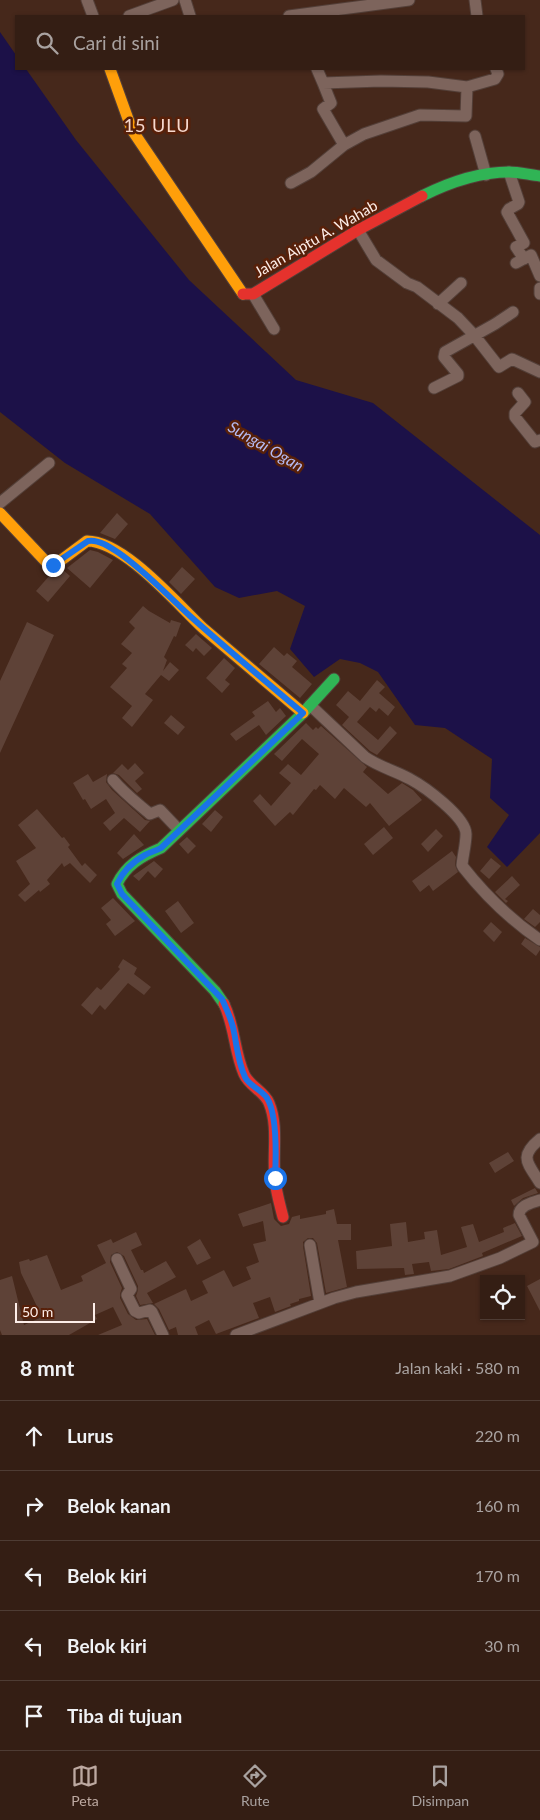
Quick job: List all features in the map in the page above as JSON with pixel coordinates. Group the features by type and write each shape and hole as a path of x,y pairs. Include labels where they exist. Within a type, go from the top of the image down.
{"street":[{"path":"87,0 93,15"},
{"path":"133,15 172,0"},
{"path":"185,0 190,15"},
{"path":"308,15 326,14 409,0"},
{"path":"475,0 477,15"},
{"name":"Jalan Aiptu A. Wahab","path":"110,70 125,115 140,142 241,292 246,295 252,294 358,230 409,205 436,189 463,179 509,172 540,176"},
{"path":"317,70 331,103 323,109 344,145"},
{"path":"323,83 428,82 468,87 495,79 498,74 496,70"},
{"path":"291,183 311,172 344,145 364,134 420,115 464,117 467,115 468,87"},
{"path":"475,136 486,175"},
{"path":"509,172 519,202 509,209 508,215 524,243 512,250 520,261 531,255 540,276"},
{"path":"358,230 376,260 407,283 417,287 458,318 474,335 498,367 512,359 540,372"},
{"path":"438,304 461,283"},
{"path":"540,288 540,294"},
{"path":"252,294 274,329"},
{"path":"434,388 458,376 444,357 445,352 513,312"},
{"path":"518,393 525,402 515,413 515,417 535,442 540,440"},
{"path":"0,503 49,463"},
{"path":"0,513 50,566 92,540 100,542 118,552 146,573 197,622 365,757 410,778 431,792 460,819 464,826 466,834 463,858 466,870 503,910 540,940"},
{"path":"283,1217 275,1179 275,1132 269,1102 245,1077 237,1055 235,1034 230,1016 222,999 122,894 117,886 122,875 130,865 161,848 306,709 334,678"},
{"path":"113,780 126,796 136,801 150,814 160,810 180,830"},
{"path":"540,1139 526,1155 540,1184"},
{"path":"236,1335 264,1330 320,1303 356,1292 450,1276 481,1266 534,1242 519,1211 521,1208 540,1200"},
{"path":"310,1245 320,1303"},
{"path":"117,1259 131,1289 127,1295 135,1311 139,1313 150,1310 162,1335"}],"water":[{"name":"Sungai Ogan","path":"0,32 15,54 15,70 27,70 76,140 189,280 296,380 373,403 540,535 540,833 507,867 487,847 509,815 490,798 492,759 445,728 415,725 378,672 360,663 340,659 314,677 290,649 305,606 277,591 239,598 215,587 150,514 65,463 0,412"}],"building":[{"path":"117,513 128,524 115,539 100,533"},
{"path":"90,550 113,560 90,588 67,568"},
{"path":"182,567 195,579 181,594 169,582"},
{"path":"63,570 70,576 48,602 36,591 50,575"},
{"path":"143,606 170,623 171,620 181,623 176,637 174,636 164,657 167,660 163,671 170,662 179,670 169,681 161,675 145,694 153,700 132,727 122,718 132,706 110,687 127,668 122,664 132,653 121,644 135,628 129,622"},
{"path":"27,622 54,635 0,753 0,681"},
{"path":"196,634 212,648 204,656 196,648 193,652 185,645"},
{"path":"274,647 284,656 287,653 297,661 292,667 312,684 300,698 259,664"},
{"path":"224,658 235,668 225,680 230,684 222,693 206,678"},
{"path":"377,680 385,687 379,693 395,707 388,716 379,708 376,712 370,707 357,722 378,740 390,726 397,733 377,755 370,751 342,725 349,717 336,705 348,691 360,701"},
{"path":"268,701 276,712 280,708 286,716 266,735 259,725 236,741 230,734 255,716 252,712"},
{"path":"171,715 185,727 178,735 164,723"},
{"path":"306,723 313,730 321,726 367,767 363,772 388,794 402,783 413,790 422,800 389,826 370,803 366,807 344,788 335,799 320,785 316,790 314,789 293,815 290,812 275,826 253,801 260,794 271,806 291,783 279,773 288,764 301,775 319,754 302,739 282,761 274,754"},
{"path":"135,763 144,773 135,781 142,789 137,793 119,775 113,773 122,764 128,770"},
{"path":"88,774 93,782 107,774 106,782 112,790 145,820 150,821 140,832 124,818 110,831 103,823 115,813 106,799 91,809 73,783"},
{"path":"37,809 62,838 64,837 70,845 68,847 82,866 85,863 97,875 90,883 70,863 64,867 62,863 47,880 50,884 40,892 39,890 25,902 18,895 30,884 16,861 36,848 18,825"},
{"path":"215,810 223,817 211,832 202,824"},
{"path":"384,827 393,838 373,855 364,844"},
{"path":"436,829 443,836 428,852 421,844"},
{"path":"134,834 144,845 123,859 117,853"},
{"path":"187,837 196,846 188,854 179,844"},
{"path":"452,851 456,857 455,865 458,872 433,891 429,885 420,892 412,881"},
{"path":"491,858 501,866 489,879 480,871"},
{"path":"154,861 163,869 155,878 148,871 139,881 133,876"},
{"path":"512,876 520,885 505,899 508,901 506,903 495,892"},
{"path":"113,898 135,921 115,936 106,924 111,920 101,908"},
{"path":"178,901 194,923 181,933 165,911"},
{"path":"533,909 540,915 540,922 535,927 524,919"},
{"path":"491,922 502,932 494,942 483,931"},
{"path":"525,938 540,947 536,956 521,944"},
{"path":"123,959 137,968 134,974 151,987 144,995 128,983 105,1010 100,1005 92,1015 81,1005 97,987 101,990 120,969 118,967"},
{"path":"508,1152 514,1161 495,1173 489,1163"},
{"path":"535,1188 538,1193 523,1198 514,1206 511,1200"},
{"path":"271,1203 274,1219 281,1226 289,1224 292,1217 300,1215 300,1219 326,1214 326,1211 334,1209 337,1224 351,1224 351,1240 338,1240 347,1287 326,1293 317,1243 313,1238 308,1238 303,1242 303,1246 311,1296 299,1299 299,1301 290,1304 291,1306 275,1312 270,1297 253,1303 259,1318 216,1334 209,1320 195,1327 198,1335 178,1335 176,1327 169,1330 159,1309 154,1304 186,1289 191,1301 208,1293 202,1281 224,1270 233,1287 251,1279 246,1267 259,1262 253,1244 266,1241 263,1221 243,1227 238,1214"},
{"path":"406,1222 408,1242 425,1239 424,1232 437,1230 441,1255 467,1247 461,1227 473,1224 479,1242 504,1232 503,1228 515,1223 522,1236 482,1253 483,1256 449,1269 431,1271 429,1262 412,1264 414,1274 405,1275 404,1268 357,1269 356,1251 392,1246 390,1224"},
{"path":"136,1232 142,1245 131,1250 141,1270 144,1273 166,1261 176,1277 147,1293 153,1303 140,1305 136,1296 138,1286 124,1256 117,1252 111,1255 110,1262 122,1288 120,1298 128,1314 136,1320 147,1319 155,1335 98,1335 122,1325 113,1307 95,1315 97,1319 69,1335 2,1335 0,1330 0,1280 12,1276 24,1325 42,1317 21,1273 19,1262 29,1259 30,1261 47,1255 61,1290 83,1281 81,1276 106,1263 97,1245 111,1239 113,1243"},
{"path":"200,1239 211,1258 197,1265 187,1247"},
{"path":"540,1279 540,1311 527,1286"}],"traffic: fast":[{"path":"422,196 453,183 486,174 513,172 540,176"},
{"path":"224,1004 215,991 122,894 117,884 130,866 147,854 161,848 303,713 334,679"}],"traffic: slow":[{"path":"110,70 132,130 243,294"},
{"path":"0,513 50,566 56,564 87,541 102,544 117,551 133,562 165,590 204,629 303,713"}],"traffic: jam":[{"path":"243,294 253,294 358,230 422,196"},
{"path":"224,1004 244,1074 249,1082 267,1099 272,1112 275,1131 274,1170 283,1217"}],"district":[{"name":"15 ULU","path":"157,126"}],"route":[{"path":"53,565 92,540 100,542 118,552 146,573 179,606 303,713 161,848 130,865 117,884 122,894 222,999 230,1016 235,1034 237,1055 245,1077 269,1102 275,1132 275,1178"}]}
